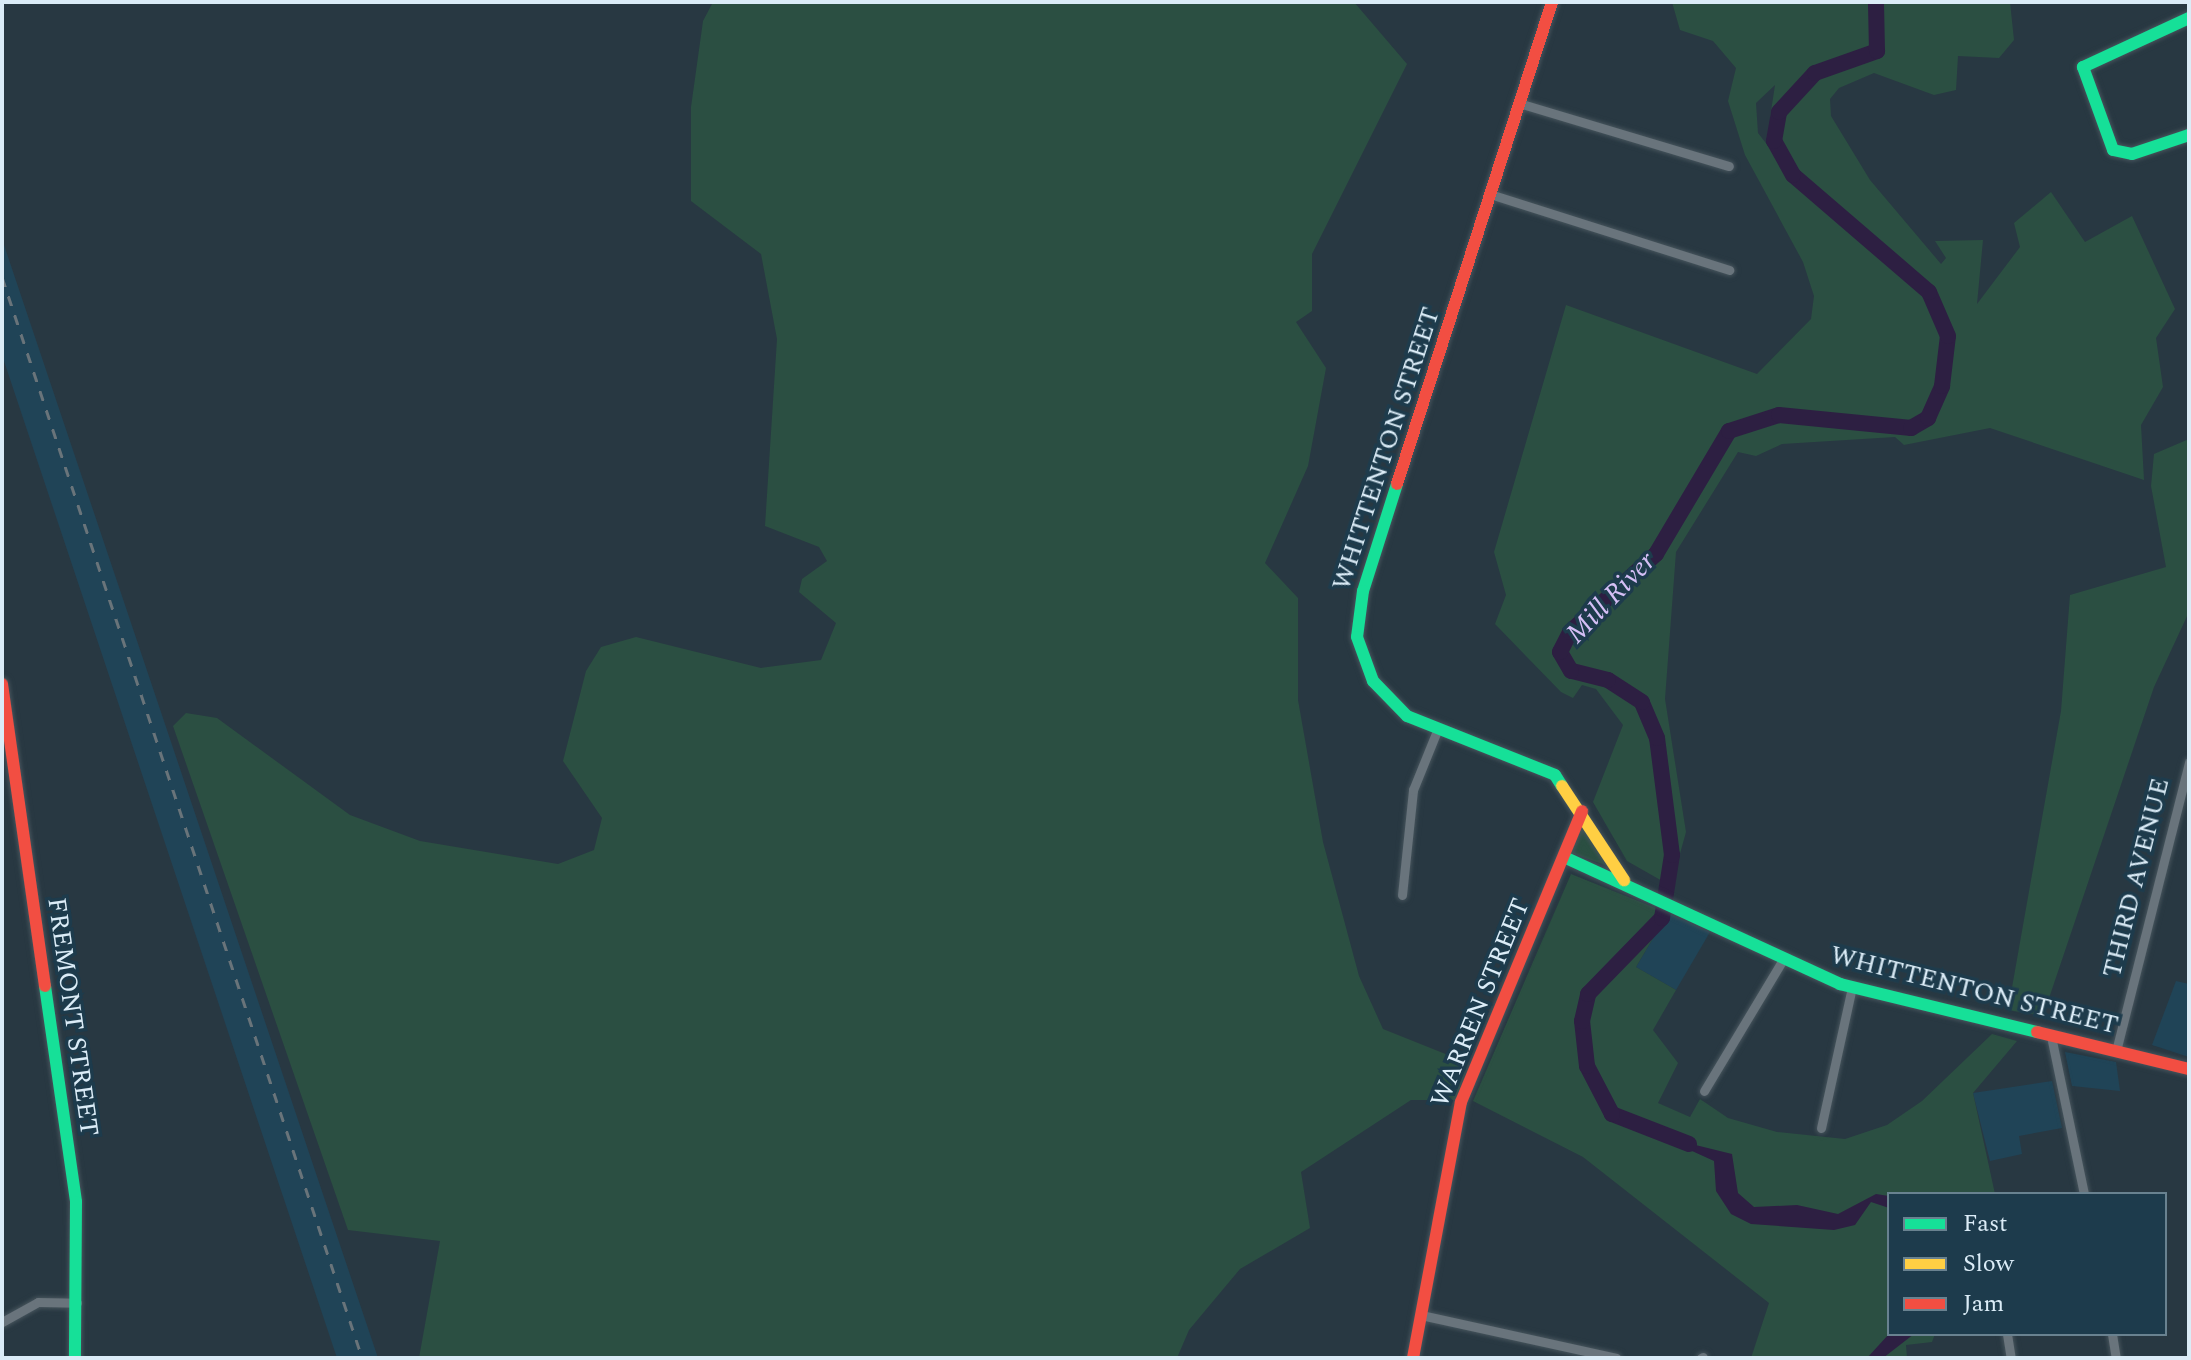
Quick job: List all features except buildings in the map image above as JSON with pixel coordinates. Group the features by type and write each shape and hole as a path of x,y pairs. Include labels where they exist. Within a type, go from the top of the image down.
{"street":[{"name":"WHITTENTON STREET","path":"1552,2 1357,618 1359,650 1373,681 1436,733 1540,765 1582,811 1624,880"},
{"path":"2189,18 2083,67 2109,146 2127,154 2189,135"},
{"path":"1522,104 1729,166"},
{"path":"1493,195 1729,270"},
{"name":"FREMONT STREET","path":"2,684 76,1202 75,1358"},
{"path":"1402,895 1413,790 1436,733"},
{"name":"THIRD AVENUE","path":"2116,1051 2189,762"},
{"name":"WARREN STREET","path":"1413,1358 1461,1102 1582,811"},
{"name":"WHITTENTON STREET","path":"1564,857 1655,893 1784,958 1852,987 2189,1069"},
{"path":"1704,1091 1784,958"},
{"path":"1821,1128 1852,987"},
{"path":"2051,1036 2084,1192"},
{"path":"2,1322 38,1302 77,1303"},
{"path":"1421,1315 1567,1354 1616,1358"},
{"path":"2007,1336 2011,1358"},
{"path":"2112,1336 2116,1358"}],"shaded area":[{"path":"2,239 378,1358 337,1358 2,355"},
{"path":"1668,913 1710,932 1676,990 1636,967"},
{"path":"2176,981 2189,984 2189,1057 2152,1045"},
{"path":"2065,1052 2116,1062 2120,1091 2072,1086"},
{"path":"2052,1081 2062,1128 2019,1136 2022,1154 1990,1161 1973,1093"},
{"path":"1659,1136 1732,1154 1738,1193 1754,1207 1797,1205 1838,1214 1876,1194 1887,1196 1887,1207 1871,1202 1855,1225 1834,1230 1751,1224 1731,1214 1716,1191 1714,1161"},
{"path":"1887,1336 1911,1336 1883,1358 1867,1358"}],"green space":[{"path":"713,2 1354,2 1407,64 1312,254 1312,311 1296,322 1326,368 1308,466 1265,563 1298,598 1298,700 1323,842 1359,976 1383,1029 1468,1063 1456,1100 1411,1100 1301,1172 1310,1228 1240,1269 1189,1330 1177,1358 419,1358 440,1241 348,1230 173,726 186,713 217,718 350,815 420,841 558,864 594,850 602,818 563,761 586,671 601,647 636,637 761,668 821,660 836,623 799,592 802,579 827,561 819,547 765,526 777,339 761,254 691,201 691,107 703,21"},
{"path":"1672,2 2010,2 2014,40 1999,58 1958,56 1956,90 1934,95 1874,73 1839,88 1830,99 1831,116 1870,180 1941,264 1946,258 1935,241 1983,240 1977,304 2020,247 2014,223 2051,192 2085,242 2132,216 2175,309 2156,338 2163,387 2141,425 2144,480 1990,428 1904,445 1895,437 1782,444 1756,456 1738,452 1676,552 1665,699 1686,832 1671,886 1627,861 1593,802 1623,725 1596,689 1582,685 1573,698 1561,692 1495,624 1506,595 1494,552 1566,305 1757,374 1811,319 1814,296 1803,262 1745,155 1728,101 1736,68 1713,41 1680,30","holes":["1775,85 1770,118 1779,160 1758,133 1756,103"]},
{"path":"2189,439 2189,612 2154,687 2043,1016 2008,1010 2061,711 2070,595 2166,567 2151,486 2154,454"},
{"path":"1583,823 1611,867 1571,853"},
{"path":"1571,874 1668,913 1636,967 1676,990 1653,1030 1678,1063 1658,1103 1690,1117 1700,1099 1728,1118 1777,1132 1845,1139 1887,1125 1922,1101 1992,1034 2017,1041 1973,1093 1995,1192 1887,1192 1887,1336 1934,1336 1932,1342 1906,1345 1907,1358 1751,1358 1769,1303 1583,1157 1473,1101"}],"waterway":[{"name":"Mill River","path":"1689,1144 1612,1114 1587,1066 1582,1021 1588,994 1662,918 1672,855 1657,738 1642,702 1608,680 1571,671 1560,652 1570,632 1656,554 1729,431 1779,415 1911,428 1928,418 1942,386 1948,336 1929,292 1793,175 1774,141 1779,112 1815,73 1877,51 1876,2"}],"railway":[{"path":"2,277 362,1357"}],"traffic: fast":[{"path":"2189,18 2083,67 2113,150 2132,154 2189,135"},
{"path":"1397,484 1363,591 1357,637 1373,681 1407,716 1555,775 1562,786"},
{"path":"1564,857 1840,984 2037,1032"},
{"path":"45,986 76,1202 75,1358"}],"traffic: slow":[{"path":"1562,786 1624,880"}],"traffic: jam":[{"path":"1397,484 1552,2"},
{"path":"2,684 45,986"},
{"path":"1413,1358 1461,1102 1582,811"},
{"path":"2037,1032 2189,1069"}]}
